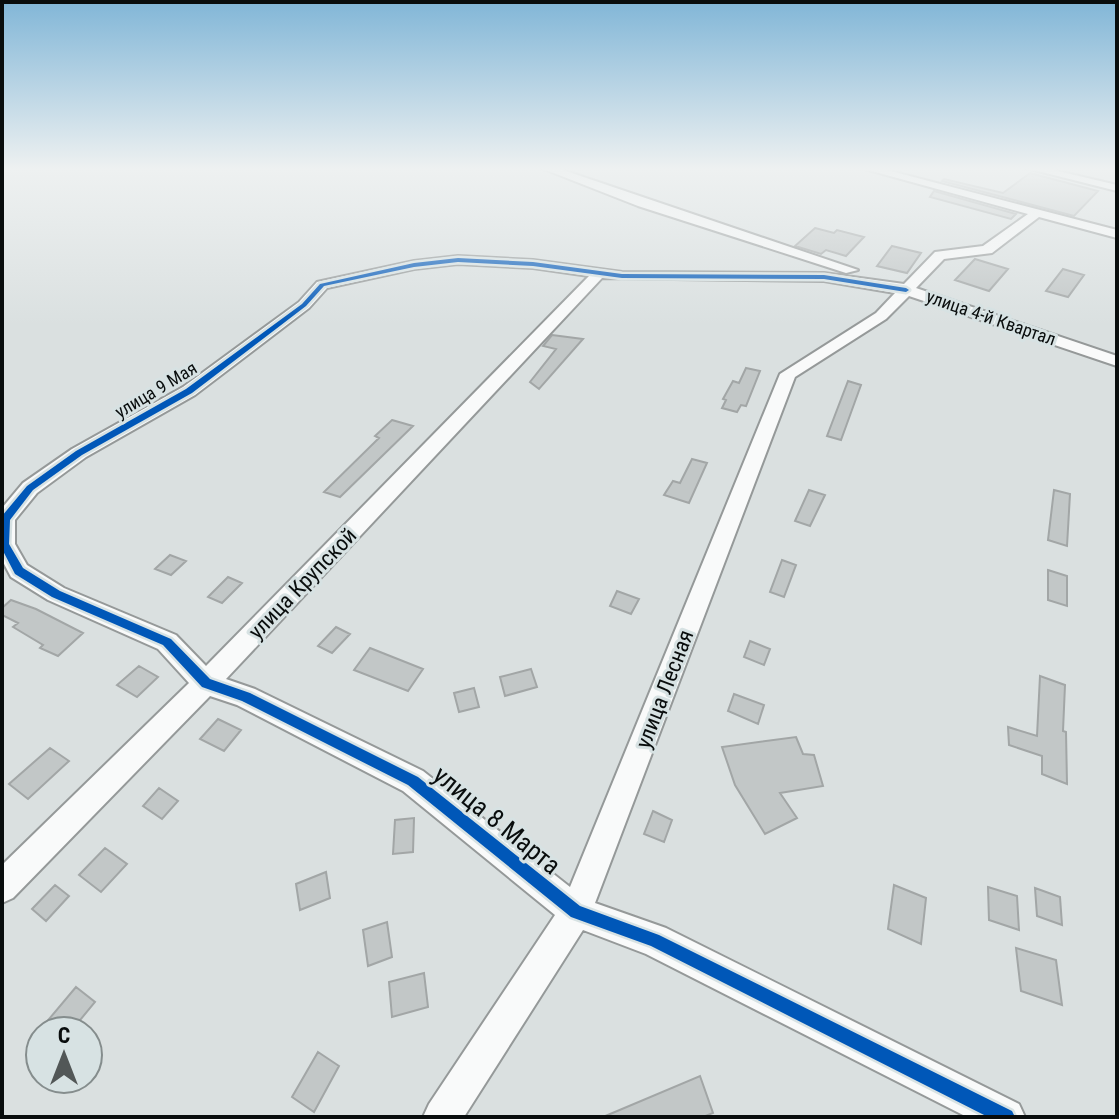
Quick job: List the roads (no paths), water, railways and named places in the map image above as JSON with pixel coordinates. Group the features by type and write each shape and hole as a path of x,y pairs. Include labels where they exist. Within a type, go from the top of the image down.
{"street":[{"name":"улица 4-й Квартал","path":"694,220 1117,361"},
{"name":"улица Лесная","path":"442,1117 576,912 788,374 872,323 940,255 987,250 1027,220"},
{"path":"1065,220 1117,234"},
{"name":"улица 9 Мая","path":"5,519 30,488 79,453 189,391 304,305 322,285 414,265 458,260 533,264 598,274"},
{"path":"598,274 824,277 906,290"},
{"name":"улица Крупской","path":"2,887 206,683 598,274"},
{"name":"улица 8 Марта","path":"5,519 4,544 19,571 56,594 167,642 206,683 246,697 413,781 576,912 654,940 1006,1117"}]}
